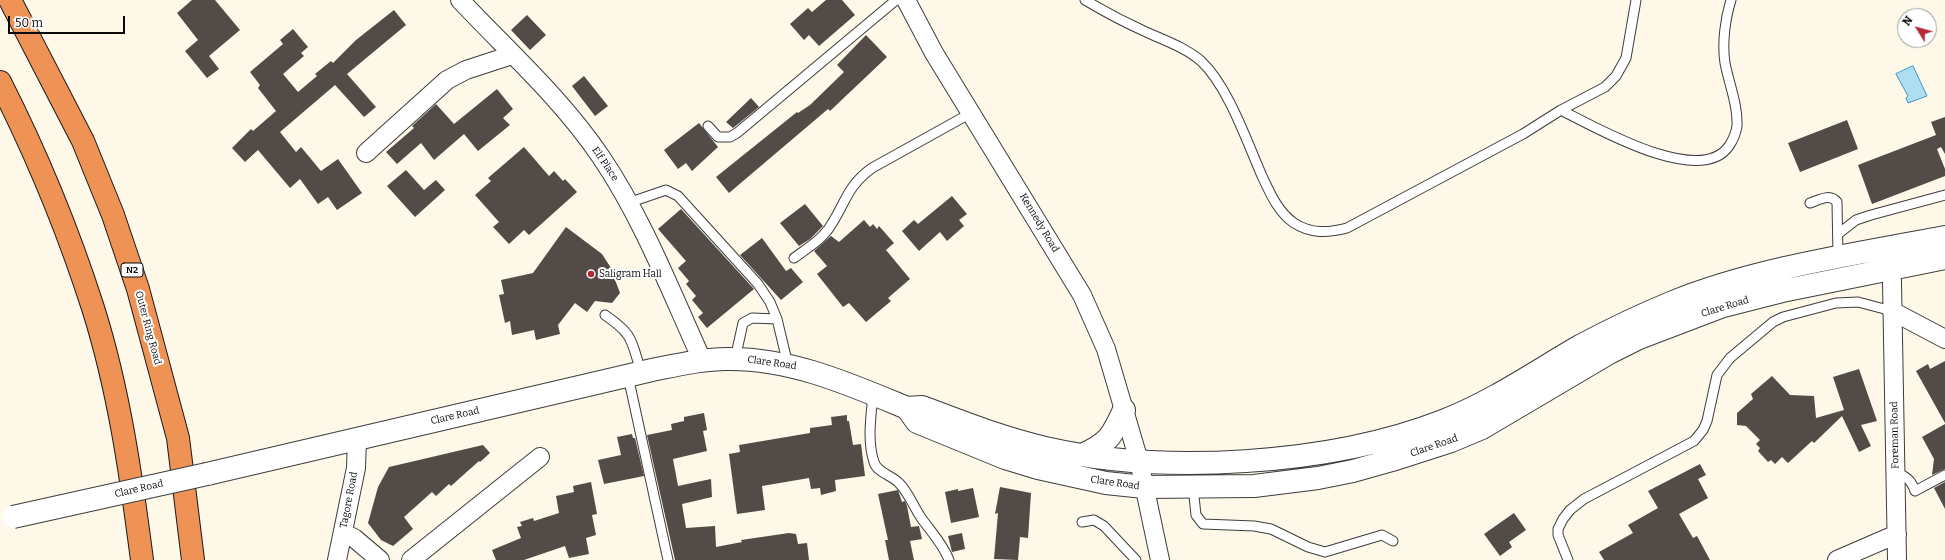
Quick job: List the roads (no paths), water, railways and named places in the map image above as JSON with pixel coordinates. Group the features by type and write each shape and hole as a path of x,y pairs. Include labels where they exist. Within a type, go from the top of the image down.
{"highway":[{"name":"Outer Ring Road","path":"10,0 83,141 113,215 138,289 178,438 193,560"},
{"path":"0,82 42,170 93,309 113,385 126,448 142,560"}],"street":[{"name":"Elf Place","path":"460,0 580,128 612,174 628,203 702,360"},
{"name":"Kennedy Road","path":"906,0 934,53 1082,295 1106,349 1124,410 1139,461 1160,560"},
{"path":"366,153 447,80 466,70 512,55"},
{"name":"Clare Road","path":"907,408 917,422 1005,458 1079,478 1106,483 1144,487 1254,486 1291,482 1353,471 1451,441 1482,428 1609,353 1683,321 1723,306 1889,258 1945,237"},
{"name":"Clare Road","path":"7,518 357,439 634,374 702,360 735,359 788,365 819,373 907,408 922,407 1015,440 1082,455 1139,461 1216,462 1279,458 1350,448 1402,435 1444,421 1521,383 1580,346 1636,318 1675,301 1718,286 1754,276 1838,258 1945,258"},
{"name":"Foreman Road","path":"1889,258 1892,311 1897,560"},
{"path":"1892,311 1945,339"},
{"path":"1082,455 1106,442 1111,436 1124,410"},
{"name":"Tagore Road","path":"337,560 356,468 357,439"},
{"path":"411,560 540,457"},
{"path":"343,532 354,538 380,560"},
{"path":"1837,560 1897,534"}],"lane":[{"path":"708,126 718,137 730,137 737,133 896,0"},
{"path":"1085,0 1114,17 1189,52 1201,62 1214,76 1225,94 1273,200 1294,223 1316,232 1330,232 1347,228 1523,134 1561,110 1605,87 1622,66 1626,58 1636,0"},
{"path":"1561,110 1640,148 1678,159 1705,160 1721,155 1734,139 1737,126 1733,94 1725,63 1724,43 1731,0"},
{"path":"794,258 828,229 849,191 859,177 872,168 971,113"},
{"path":"628,203 666,190 678,196 758,284 770,302 777,319 788,365"},
{"path":"1838,234 1856,220 1945,195"},
{"path":"1810,203 1830,197 1834,198 1837,202 1838,258"},
{"path":"1568,560 1558,535 1558,529 1563,519 1584,499 1694,441 1703,430 1707,421 1717,375 1730,358 1763,328 1783,317 1836,303 1858,302 1892,311"},
{"path":"606,315 629,335 634,374 668,560"},
{"path":"735,359 743,323 752,318 777,319"},
{"path":"873,394 870,431 874,463 879,470 903,487 922,519 945,549 949,560"},
{"path":"1896,472 1907,476 1915,491 1945,475"},
{"path":"1193,487 1196,515 1203,524 1254,526 1271,529 1325,552 1382,535 1393,541"},
{"path":"1082,522 1094,520 1104,526 1136,560"}],"water":[{"path":"1913,66 1927,96 1908,103 1906,98 1908,96 1896,74"}],"place":[{"name":"Saligram Hall","path":"591,274"}]}
